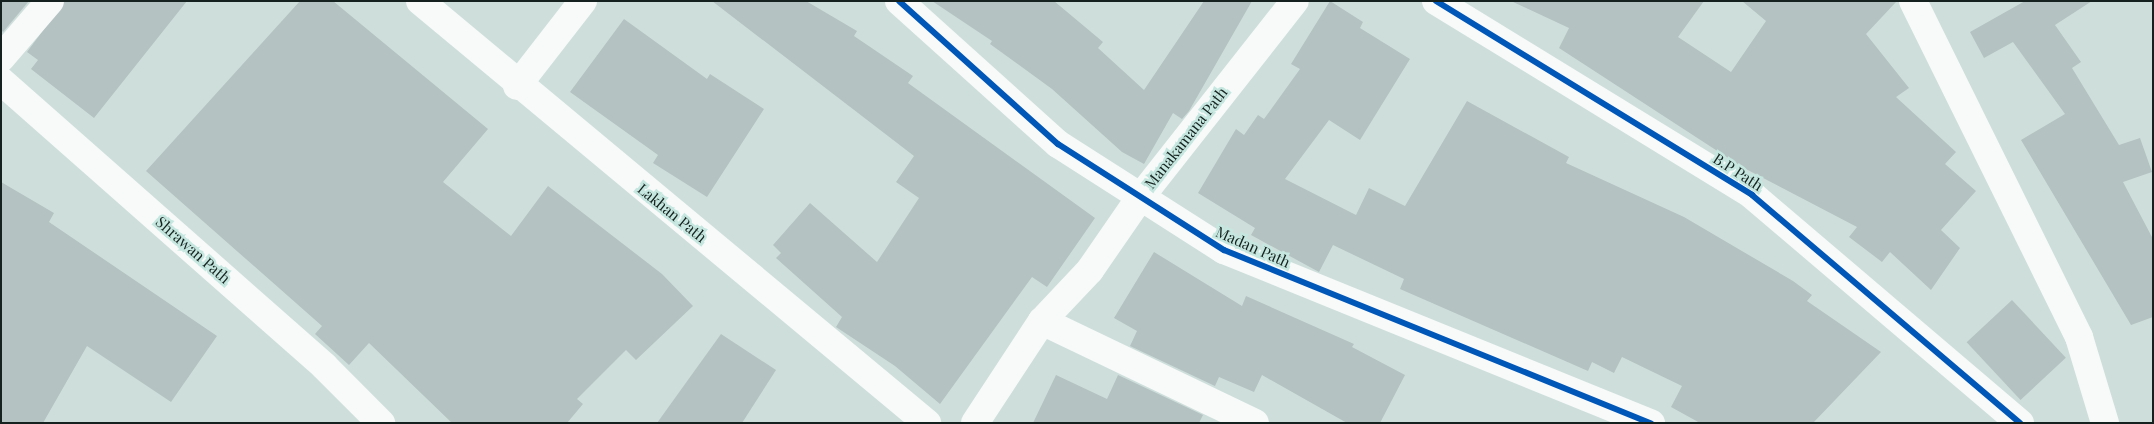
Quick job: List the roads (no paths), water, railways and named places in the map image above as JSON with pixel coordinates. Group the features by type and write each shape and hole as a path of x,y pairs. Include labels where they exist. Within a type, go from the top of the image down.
{"street":[{"path":"1,58 50,1"},
{"name":"Lakhan Path","path":"420,1 516,86 927,423"},
{"path":"516,86 583,1"},
{"name":"Madan Path","path":"899,1 1058,144 1138,199 1224,250 1651,423"},
{"name":"Manakamana Path","path":"975,423 1042,321 1090,270 1138,199 1295,1"},
{"name":"B.P Path","path":"1436,1 1752,194 2020,423"},
{"path":"1913,1 2079,337 2105,423"},
{"name":"Shrawan Path","path":"1,80 324,366 381,423"},
{"path":"1042,321 1255,423"}]}
